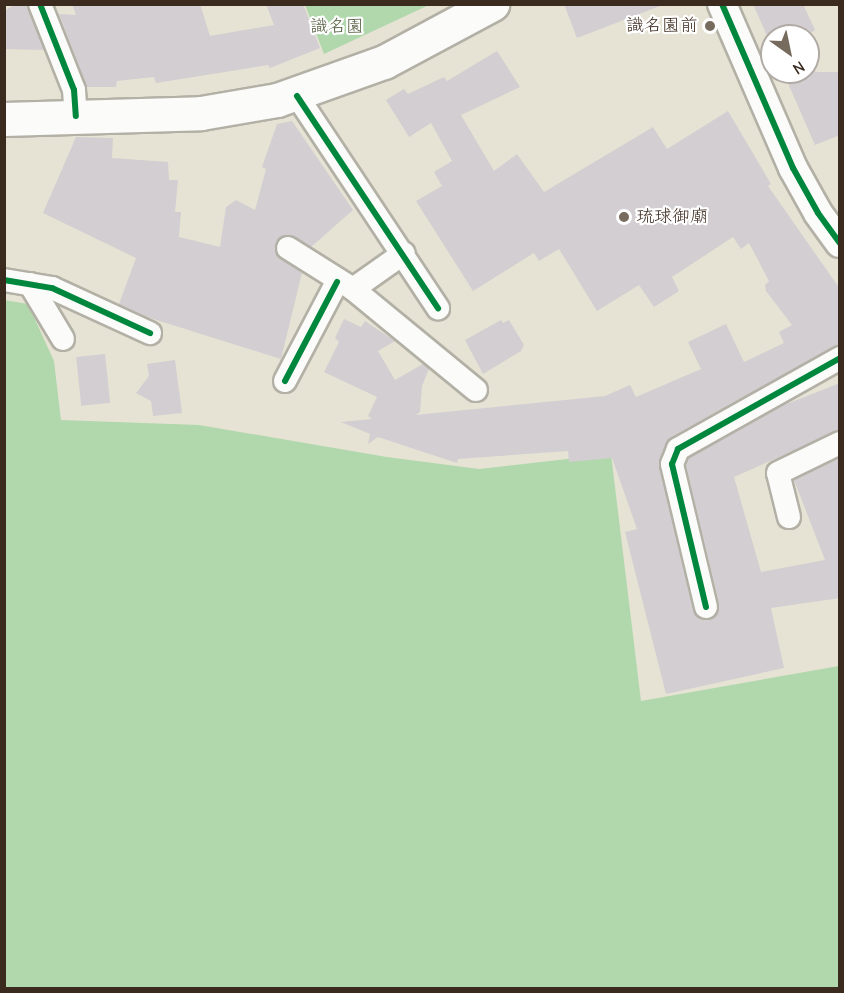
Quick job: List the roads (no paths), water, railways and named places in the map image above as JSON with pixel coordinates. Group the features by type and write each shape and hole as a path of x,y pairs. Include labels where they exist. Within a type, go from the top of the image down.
{"main road":[{"path":"4,119 201,113 297,96 384,62 492,4"}],"street":[{"path":"40,4 74,90 76,116"},
{"path":"722,4 793,168 818,213 840,243"},
{"path":"297,96 404,253 438,308"},
{"path":"288,248 345,286 476,390"},
{"path":"285,381 345,286 404,253"},
{"path":"4,280 52,288 150,333"},
{"path":"30,284 63,339"},
{"path":"706,607 672,464 678,449 840,358"},
{"path":"789,517 778,474 840,443"}],"place":[{"name":"識名園前","path":"710,26"},
{"name":"琉球御廟","path":"624,217"}],"park label":[{"name":"識名園","path":"337,27"}]}
